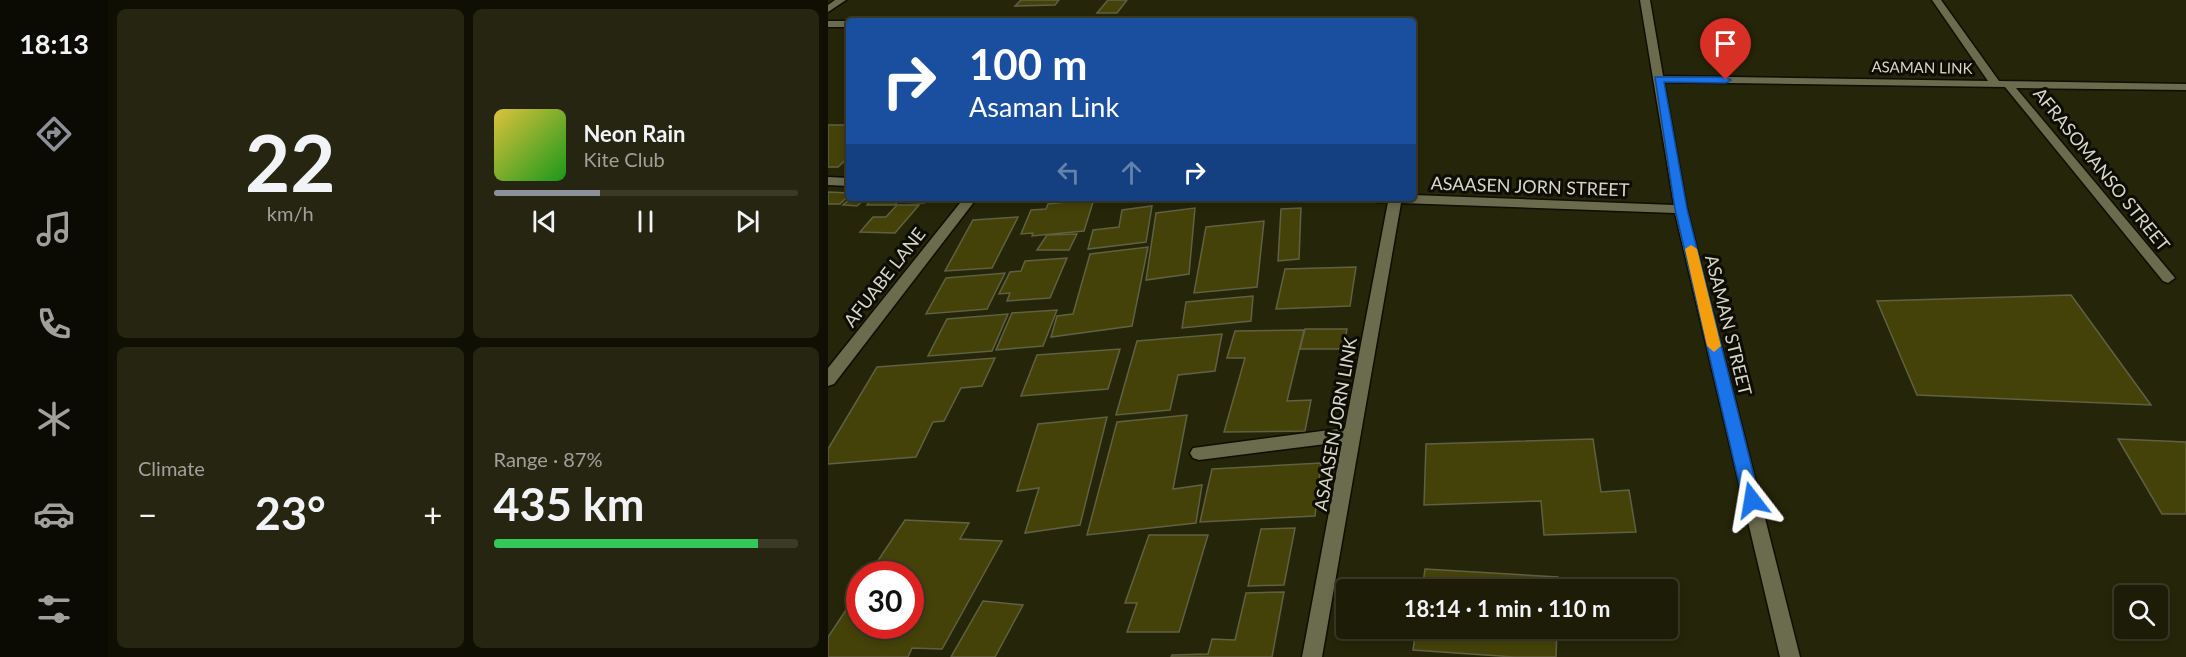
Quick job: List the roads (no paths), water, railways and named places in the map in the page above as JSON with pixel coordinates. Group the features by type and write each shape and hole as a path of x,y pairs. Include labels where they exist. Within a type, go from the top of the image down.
{"street":[{"path":"828,9 841,0"},
{"name":"ASAMAN STREET","path":"1645,0 1681,209 1790,657"},
{"name":"AFRASOMANSO STREET","path":"1936,0 2001,83 2168,278"},
{"path":"828,24 846,24"},
{"name":"ASAMAN LINK","path":"1658,79 2186,87"},
{"path":"828,181 846,182"},
{"name":"ASAASEN JORN STREET","path":"1416,200 1681,209"},
{"name":"AFUABE LANE","path":"828,380 969,201"},
{"name":"ASAASEN JORN LINK","path":"1312,657 1395,201"},
{"path":"1199,453 1353,434"}]}
